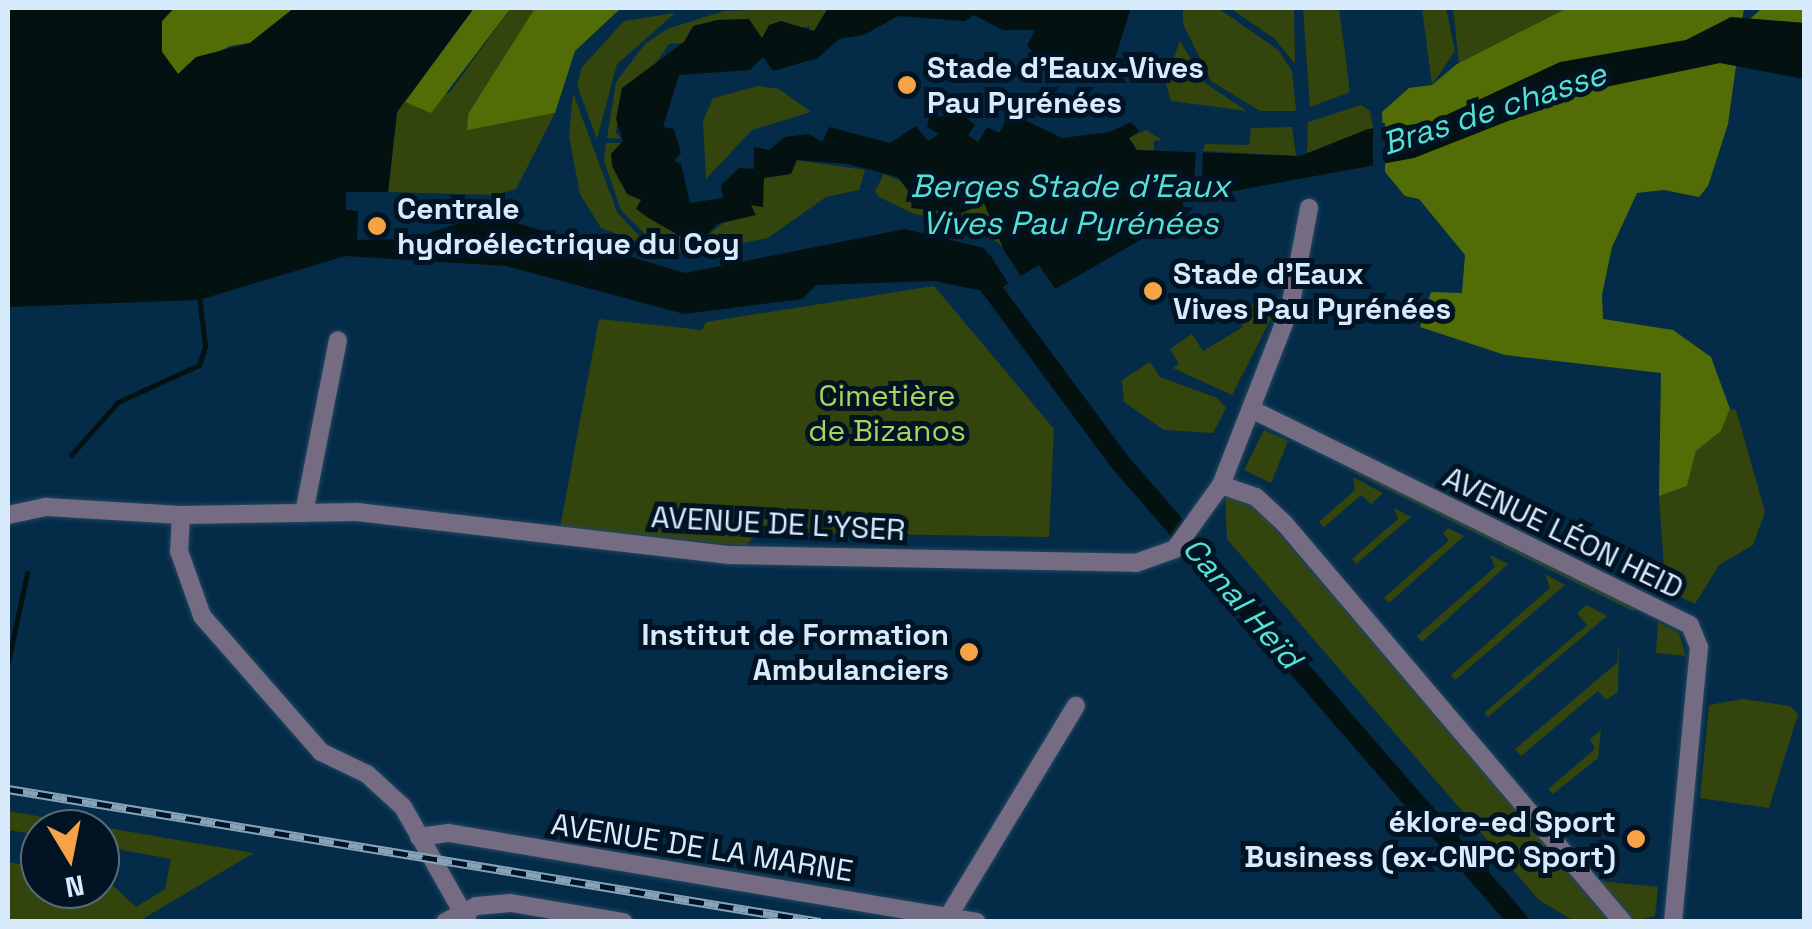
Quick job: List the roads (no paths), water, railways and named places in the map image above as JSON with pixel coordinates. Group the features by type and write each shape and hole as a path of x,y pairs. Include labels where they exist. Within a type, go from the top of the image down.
{"street":[{"name":"AVENUE DE L'YSER","path":"8,514 94,507 181,515 357,512 730,555 1136,563 1175,549 1222,485 1290,308 1309,208"},
{"path":"304,513 338,340"},
{"name":"AVENUE LÉON HEID","path":"1251,409 1690,625 1698,661 1673,922"},
{"path":"1222,485 1256,496 1284,524 1623,922"},
{"path":"181,515 180,551 202,616 321,752 380,784 419,836 458,918 512,903 623,922"},
{"path":"948,917 1076,706"},
{"name":"AVENUE DE LA MARNE","path":"419,836 449,833 977,922"}],"water":[{"path":"8,8 174,8 162,21 162,52 178,74 196,57 250,43 294,8 474,8 397,112 388,192 346,192 346,210 358,211 357,240 412,239 486,214 685,273 905,229 984,248 990,256 1003,248 984,203 962,213 911,208 913,198 898,177 848,164 797,160 791,174 764,178 763,207 751,205 756,215 717,224 704,238 680,236 636,209 641,200 627,194 612,166 611,154 623,141 616,119 622,88 684,42 693,26 717,20 749,19 762,38 769,25 781,21 814,31 828,8 1131,8 1115,58 1097,75 1080,79 1052,70 1027,46 1035,30 1003,30 974,15 965,21 898,16 864,35 839,39 818,58 773,71 763,57 750,70 679,75 663,127 674,129 681,153 674,161 681,164 690,203 723,198 721,185 739,168 754,169 754,147 769,150 785,137 809,134 822,142 829,127 890,143 916,126 928,141 939,134 927,127 929,118 942,116 966,118 975,125 968,135 978,142 987,127 999,133 1010,113 1062,138 1110,132 1131,122 1139,131 1129,138 1137,150 1300,156 1368,129 1429,123 1560,62 1686,40 1731,17 1804,23 1804,79 1720,63 1582,92 1414,158 1190,199 1182,204 1186,211 1163,227 1055,289 1039,265 993,293 934,281 816,285 802,299 684,314 506,266 345,256 199,300 8,307"}],"waterway":[{"name":"Canal Heïd","path":"980,273 1119,461 1519,922"},
{"path":"71,455 118,402 199,365 205,346 199,295"},
{"path":"8,662 27,573"}],"railway":[{"path":"8,789 820,922"}],"place":[{"name":"Stade d'Eaux-Vives Pau Pyrénées","path":"907,85"},
{"name":"Centrale hydroélectrique du Coy","path":"377,226"},
{"name":"Stade d'Eaux Vives Pau Pyrénées","path":"1153,291"},
{"name":"Institut de Formation Ambulanciers","path":"969,652"},
{"name":"éklore-ed Sport Business (ex-CNPC Sport)","path":"1636,839"}],"water label":[{"name":"Bras de chasse","path":"1494,109"},
{"name":"Berges Stade d'Eaux Vives Pau Pyrénées","path":"1070,206"}],"park label":[{"name":"Cimetière de Bizanos","path":"887,413"}]}
